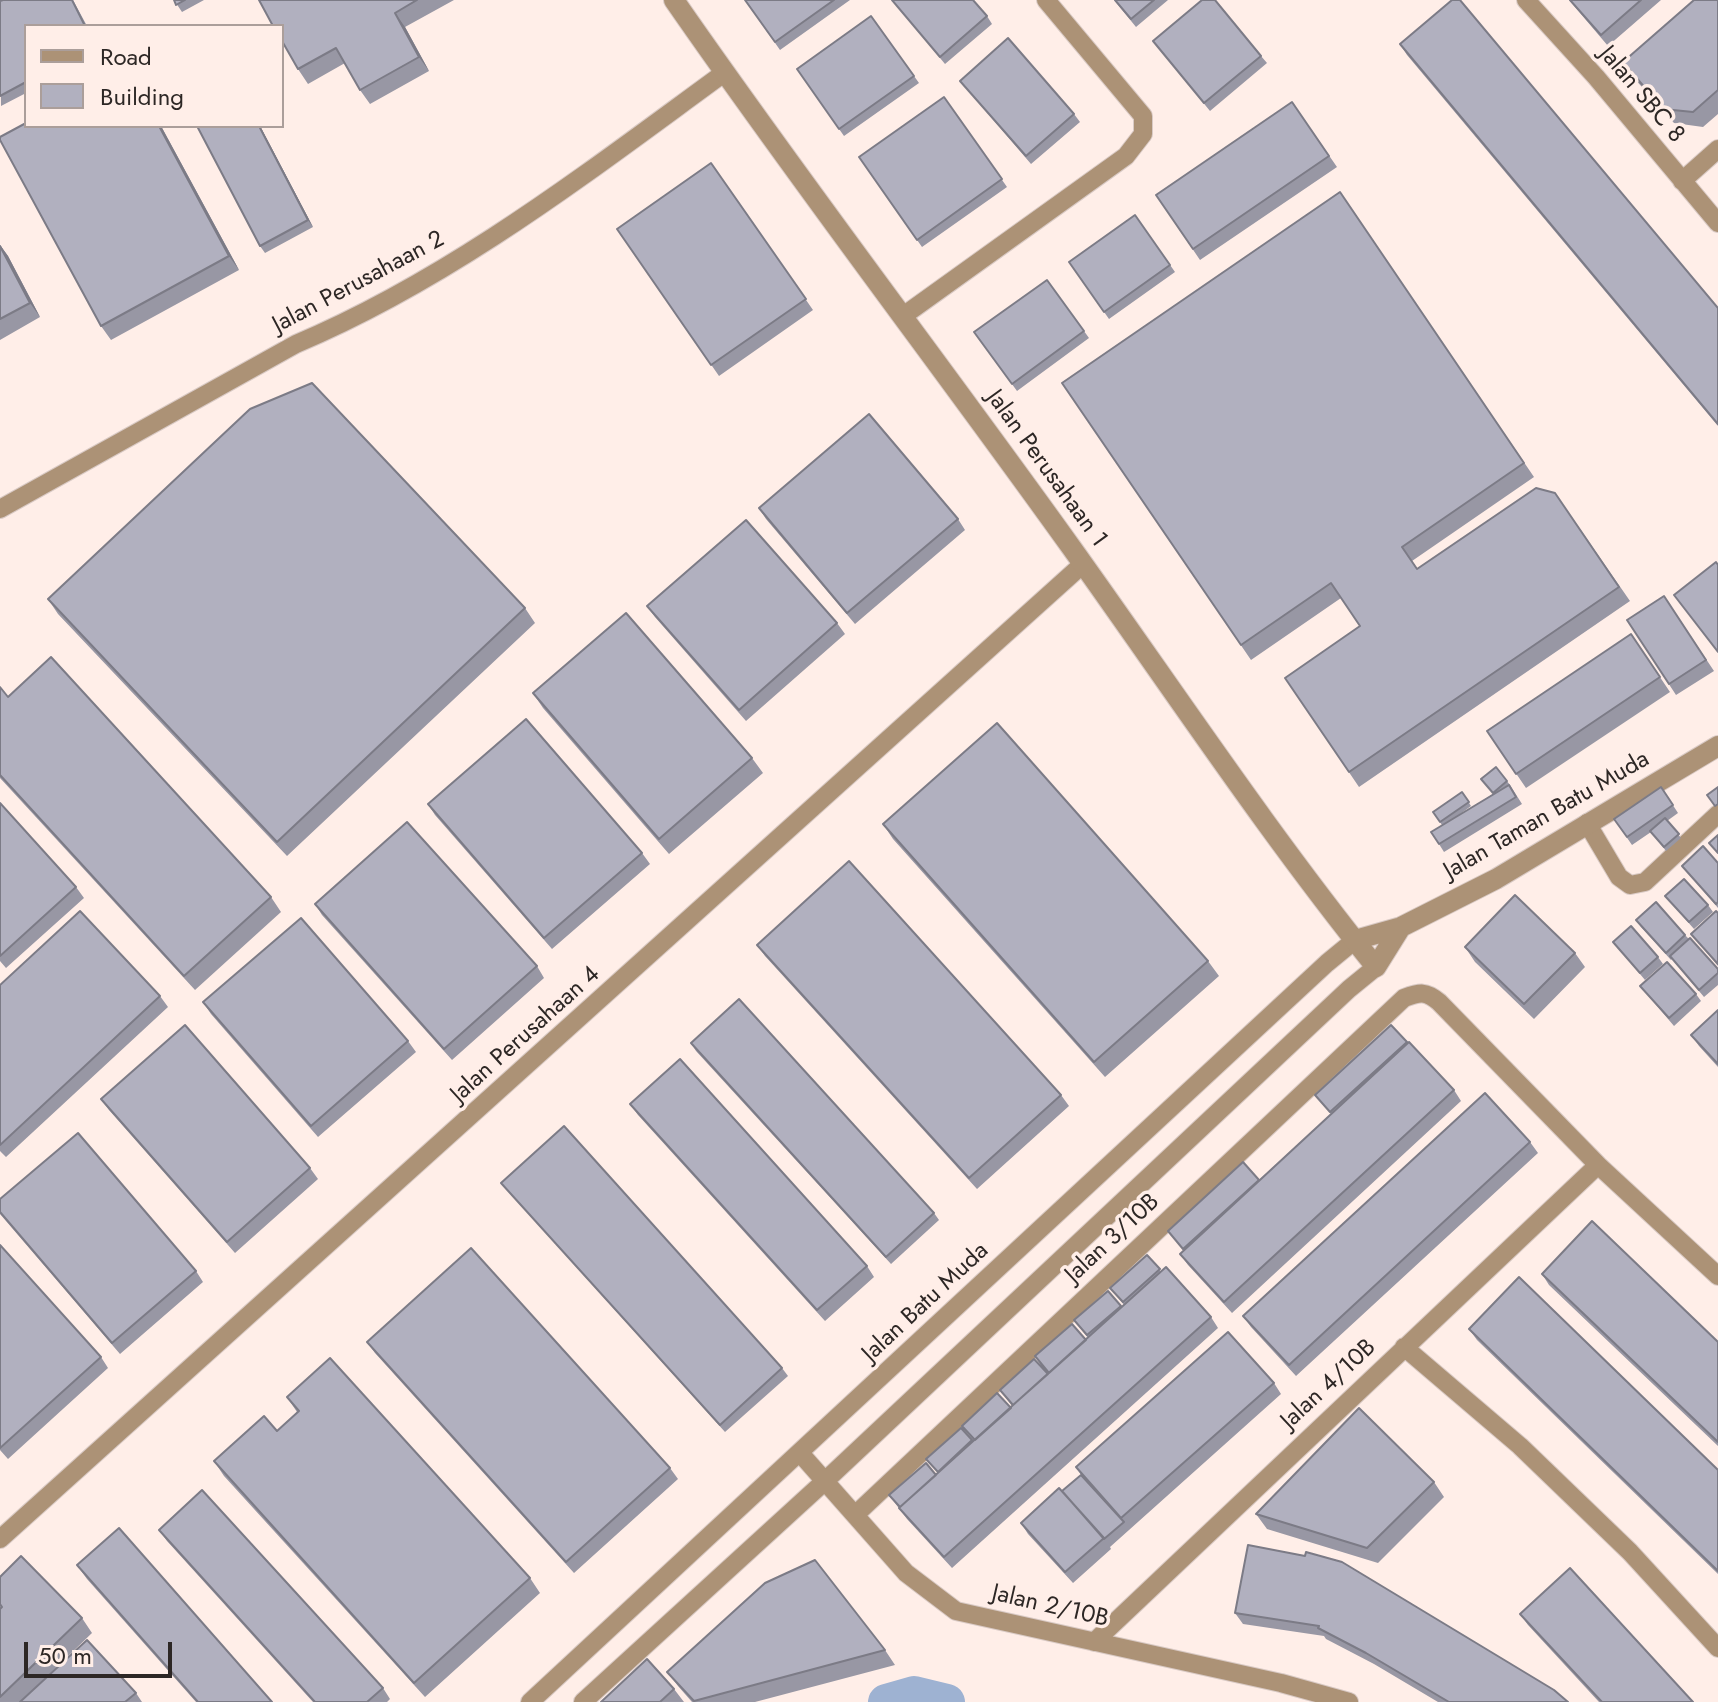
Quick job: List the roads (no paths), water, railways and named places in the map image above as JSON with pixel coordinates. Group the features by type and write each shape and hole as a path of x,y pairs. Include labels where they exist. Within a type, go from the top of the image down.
{"street":[{"name":"Jalan Perusahaan 1","path":"674,0 1083,564 1200,732 1376,967"},
{"path":"903,316 1126,156 1143,134 1143,116 1046,0"},
{"name":"Jalan SBC 8","path":"1526,0 1596,77 1718,223"},
{"name":"Jalan Perusahaan 2","path":"0,509 296,344 436,274 564,189 724,73"},
{"path":"1682,181 1718,149"},
{"name":"Jalan Perusahaan 4","path":"0,1539 1083,564"},
{"name":"Jalan Taman Batu Muda","path":"1355,940 1401,927 1496,879 1718,746"},
{"path":"1587,823 1619,877 1630,885 1645,882 1718,814"},
{"path":"583,1702 825,1481 1376,967 1401,927"},
{"name":"Jalan Batu Muda","path":"530,1702 1355,940"},
{"name":"Jalan 3/10B","path":"855,1515 1404,998 1421,992 1431,994 1598,1165"},
{"path":"1598,1165 1718,1276"},
{"name":"Jalan 4/10B","path":"1094,1642 1598,1165"},
{"path":"1404,1347 1520,1446 1630,1552 1718,1648"},
{"name":"Jalan 2/10B","path":"800,1453 906,1573 956,1611 1281,1683 1349,1702"}],"waterway":[{"path":"886,1702 914,1694 947,1702"}]}
